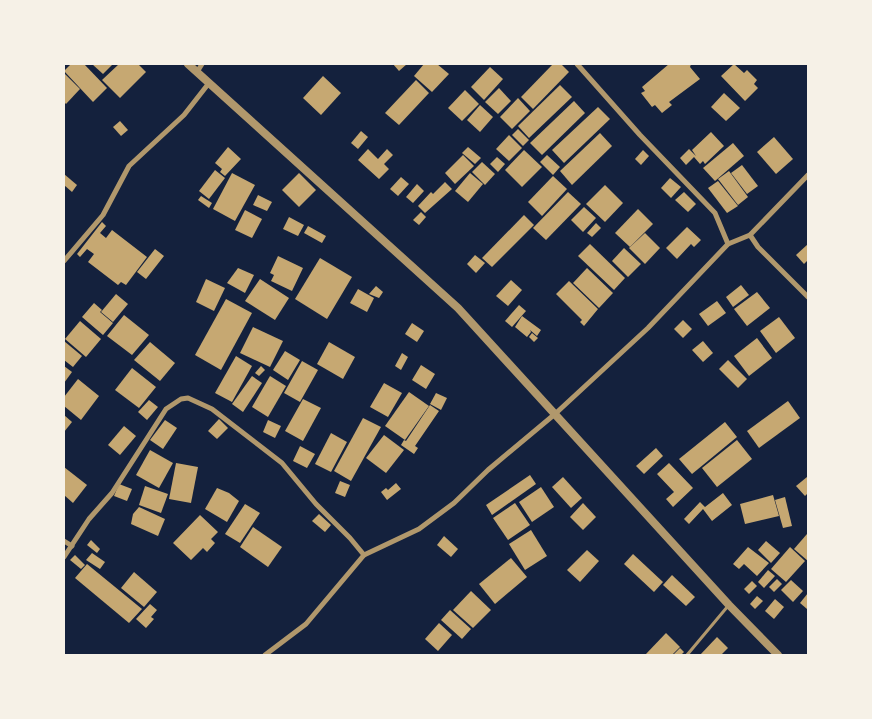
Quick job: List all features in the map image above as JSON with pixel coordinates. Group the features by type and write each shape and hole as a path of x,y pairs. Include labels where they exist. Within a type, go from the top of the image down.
{"street":[{"path":"188,64 458,308 729,605 778,655"},
{"path":"197,72 202,64"},
{"path":"577,64 646,141 715,213 728,244"},
{"path":"64,260 102,215 129,166 184,115 209,84"},
{"path":"265,655 306,624 364,555 419,530 454,503 488,470 555,414 648,328 728,244 750,235 808,175"},
{"path":"750,235 758,248 808,297"},
{"path":"64,557 89,519 112,493 166,409 181,399 188,398 212,409 282,463 316,504 364,555"},
{"path":"64,541 72,546"}],"lane":[{"path":"687,655 729,605"}],"building":[{"path":"71,64 84,64 107,88 93,102 64,71"},
{"path":"92,64 113,64 103,74"},
{"path":"119,64 138,64 146,72 120,98 102,80"},
{"path":"393,64 407,64 399,71"},
{"path":"424,64 437,64 449,74 432,92 414,76"},
{"path":"553,64 561,64 569,72 533,109 521,97"},
{"path":"669,64 691,64 690,67 700,79 669,102 672,105 662,113 655,105 652,107 641,93 645,91 642,87"},
{"path":"734,64 744,73 747,70 757,80 754,84 758,88 745,101 721,76"},
{"path":"490,67 503,79 484,100 471,87"},
{"path":"64,73 80,89 66,104 64,102"},
{"path":"323,76 341,93 321,115 303,98"},
{"path":"416,80 429,93 399,125 385,113"},
{"path":"560,85 572,97 529,138 518,126"},
{"path":"499,88 511,101 498,114 485,102"},
{"path":"465,90 479,104 462,121 448,108"},
{"path":"724,93 740,108 726,121 711,107"},
{"path":"518,98 530,111 512,129 500,117"},
{"path":"574,101 585,113 542,155 530,143"},
{"path":"480,105 493,117 480,132 467,120"},
{"path":"598,107 610,119 564,163 552,150"},
{"path":"120,121 128,130 121,136 113,127"},
{"path":"518,129 529,140 523,146 512,135"},
{"path":"361,131 368,137 358,149 351,143"},
{"path":"711,132 724,146 705,164 703,161 700,164 694,157 686,165 680,158 689,149 696,156 692,150"},
{"path":"600,133 612,146 572,185 560,171"},
{"path":"509,135 522,148 509,161 496,149"},
{"path":"774,137 793,159 776,174 757,152"},
{"path":"733,143 744,156 715,181 703,168"},
{"path":"228,147 241,159 225,176 220,172 222,169 215,163"},
{"path":"468,147 481,158 475,164 462,153"},
{"path":"368,149 378,159 387,149 393,155 384,164 389,169 379,179 358,160"},
{"path":"524,150 542,167 522,187 505,170"},
{"path":"643,150 649,156 641,165 635,159"},
{"path":"463,155 474,166 455,184 445,173"},
{"path":"547,155 560,167 553,175 540,162"},
{"path":"497,157 505,164 498,172 490,164"},
{"path":"482,162 495,174 485,185 472,172"},
{"path":"742,165 758,186 747,194 731,173"},
{"path":"215,170 225,178 209,199 199,191"},
{"path":"729,171 748,197 738,205 718,179"},
{"path":"232,173 255,185 235,221 213,209"},
{"path":"299,173 316,190 299,207 282,190"},
{"path":"470,173 483,184 468,202 455,191"},
{"path":"64,174 77,185 72,192 64,185"},
{"path":"553,176 567,189 542,216 528,202"},
{"path":"401,177 409,184 398,196 390,189"},
{"path":"670,178 681,187 671,198 661,188"},
{"path":"718,181 738,206 727,213 708,188"},
{"path":"445,182 452,189 425,213 418,206 431,192 433,194"},
{"path":"417,184 424,191 413,203 406,197"},
{"path":"605,185 623,203 605,222 586,204"},
{"path":"568,192 581,204 546,240 533,228"},
{"path":"684,192 696,204 688,212 675,200"},
{"path":"258,195 272,202 267,211 253,205"},
{"path":"201,196 212,203 209,208 198,200"},
{"path":"584,207 596,218 583,232 571,220"},
{"path":"638,209 653,224 630,247 615,233"},
{"path":"245,210 262,219 252,238 235,230"},
{"path":"421,212 426,217 419,225 413,220"},
{"path":"524,215 534,225 492,267 482,258"},
{"path":"289,217 304,225 298,236 283,229"},
{"path":"102,222 106,226 100,233 106,238 112,230 147,257 126,285 121,282 118,285 88,262 94,254 87,249 80,257 77,254"},
{"path":"596,223 601,228 592,237 587,233"},
{"path":"308,226 326,236 322,243 304,233"},
{"path":"687,227 701,240 694,247 691,244 677,259 666,248"},
{"path":"645,233 660,248 645,264 629,248"},
{"path":"590,244 625,278 614,290 578,256"},
{"path":"808,244 808,260 804,264 796,255"},
{"path":"624,248 641,264 628,277 612,261"},
{"path":"155,249 164,256 146,279 137,272"},
{"path":"475,255 485,263 476,273 467,264"},
{"path":"278,256 303,268 292,291 271,281 274,275 270,273"},
{"path":"320,258 352,277 327,319 295,299"},
{"path":"238,268 254,275 245,293 227,283"},
{"path":"587,268 613,293 599,308 573,283"},
{"path":"206,279 225,288 214,311 196,302"},
{"path":"260,279 289,298 275,320 245,301"},
{"path":"511,280 522,290 508,306 496,296"},
{"path":"569,281 598,309 584,326 580,322 582,320 556,294"},
{"path":"741,285 749,295 733,307 726,297"},
{"path":"376,286 383,292 379,298 369,294"},
{"path":"358,289 374,298 367,312 350,303"},
{"path":"757,292 770,308 747,326 734,309"},
{"path":"116,294 128,304 113,322 101,312"},
{"path":"226,299 252,313 221,370 195,355"},
{"path":"717,301 726,313 708,326 699,314"},
{"path":"94,303 102,310 100,312 113,323 103,335 82,317"},
{"path":"519,305 526,311 512,327 505,321"},
{"path":"124,315 149,335 132,355 107,336"},
{"path":"522,316 541,330 537,336 530,330 531,332 527,337 515,327"},
{"path":"779,317 795,338 776,353 760,331"},
{"path":"683,320 692,329 683,338 674,329"},
{"path":"80,321 101,339 86,357 65,339"},
{"path":"412,323 424,331 417,342 405,334"},
{"path":"253,327 283,341 270,367 240,353"},
{"path":"532,333 538,338 534,342 529,337"},
{"path":"757,338 772,358 749,376 734,356"},
{"path":"64,341 82,356 73,367 64,360"},
{"path":"703,341 713,353 703,362 692,350"},
{"path":"150,342 175,363 160,381 134,360"},
{"path":"329,342 355,357 343,379 317,364"},
{"path":"285,351 300,360 288,380 273,370"},
{"path":"402,353 408,357 401,370 395,366"},
{"path":"236,356 252,366 232,402 215,393"},
{"path":"728,360 747,379 738,388 719,369"},
{"path":"302,361 318,370 300,402 284,393"},
{"path":"421,365 435,374 426,389 412,380"},
{"path":"64,366 72,372 64,383"},
{"path":"261,366 265,370 259,376 255,373"},
{"path":"132,368 156,387 139,408 115,390"},
{"path":"252,376 262,383 243,412 232,404"},
{"path":"270,376 286,386 268,417 252,407"},
{"path":"78,379 99,396 81,420 64,406 64,397"},
{"path":"384,383 402,393 388,417 370,407"},
{"path":"409,392 429,406 405,440 385,426"},
{"path":"436,393 447,398 441,410 430,404"},
{"path":"303,399 321,408 303,441 285,431"},
{"path":"149,400 158,407 147,420 138,412"},
{"path":"788,401 800,418 759,448 747,431"},
{"path":"430,405 439,411 415,446 418,448 414,454 401,445 404,440 406,441"},
{"path":"64,415 72,422 64,432"},
{"path":"363,418 381,427 351,481 334,471"},
{"path":"219,419 228,428 217,439 208,431"},
{"path":"165,420 177,428 163,449 150,440"},
{"path":"268,420 281,426 275,438 263,432"},
{"path":"725,422 737,437 692,474 679,459"},
{"path":"124,426 136,436 120,455 108,445"},
{"path":"331,433 347,442 331,472 315,464"},
{"path":"384,435 404,450 386,473 366,458"},
{"path":"737,440 752,459 717,487 702,468"},
{"path":"300,446 315,454 307,468 293,461"},
{"path":"656,448 663,456 644,474 636,466"},
{"path":"150,450 173,463 159,488 136,475"},
{"path":"176,463 198,467 191,503 169,499"},
{"path":"669,463 693,488 673,507 666,499 674,492 657,474"},
{"path":"64,467 87,485 73,503 64,495"},
{"path":"530,475 536,484 492,515 486,505"},
{"path":"563,477 582,498 571,508 552,487"},
{"path":"807,477 808,493 805,496 796,486"},
{"path":"340,481 350,485 345,497 335,493"},
{"path":"396,483 401,489 387,500 381,492 386,488 388,490"},
{"path":"119,484 132,489 127,501 114,496"},
{"path":"145,486 168,494 161,513 139,505"},
{"path":"541,487 554,507 532,522 519,502"},
{"path":"217,488 229,493 239,501 227,522 205,509"},
{"path":"723,493 732,505 712,521 703,509 689,524 684,519 700,502 705,507"},
{"path":"773,495 779,516 745,524 740,504"},
{"path":"785,497 792,526 783,528 775,500"},
{"path":"515,503 530,525 508,540 493,518"},
{"path":"583,503 596,517 583,530 570,517"},
{"path":"245,504 260,513 240,543 225,534"},
{"path":"139,507 165,519 158,536 131,524 133,514"},
{"path":"319,514 331,525 325,532 312,521"},
{"path":"200,515 218,532 211,539 215,543 207,552 203,548 191,560 173,543"},
{"path":"253,527 282,547 268,567 240,547"},
{"path":"531,530 547,556 525,570 509,544"},
{"path":"808,535 808,561 794,549"},
{"path":"444,536 458,549 451,557 437,545"},
{"path":"91,540 100,549 97,553 87,545"},
{"path":"766,541 780,553 771,563 758,550"},
{"path":"748,547 769,563 757,576 744,564 739,569 733,564"},
{"path":"790,547 805,561 786,582 771,569"},
{"path":"587,550 599,561 580,582 567,570"},
{"path":"92,553 105,562 100,569 86,560"},
{"path":"633,554 663,582 654,592 624,564"},
{"path":"75,555 85,565 81,569 70,560"},
{"path":"511,558 527,577 495,604 479,584"},
{"path":"87,564 142,609 129,623 75,578"},
{"path":"768,570 775,576 764,588 758,582"},
{"path":"134,572 157,592 144,607 121,588"},
{"path":"672,575 695,597 686,606 663,585"},
{"path":"777,579 782,584 774,592 769,587"},
{"path":"791,580 803,591 793,602 781,590"},
{"path":"752,581 757,586 749,594 744,589"},
{"path":"471,591 491,610 473,628 453,610"},
{"path":"808,593 808,607 807,609 800,603"},
{"path":"757,596 763,601 755,609 750,604"},
{"path":"775,599 784,607 774,619 765,611"},
{"path":"150,604 157,610 151,617 154,619 146,628 136,619"},
{"path":"450,610 471,629 462,639 441,620"},
{"path":"439,623 452,635 438,651 425,639"},
{"path":"666,633 680,647 672,655 645,655"},
{"path":"717,637 728,648 721,655 700,655"},
{"path":"680,648 684,652 681,655 673,655"}]}
